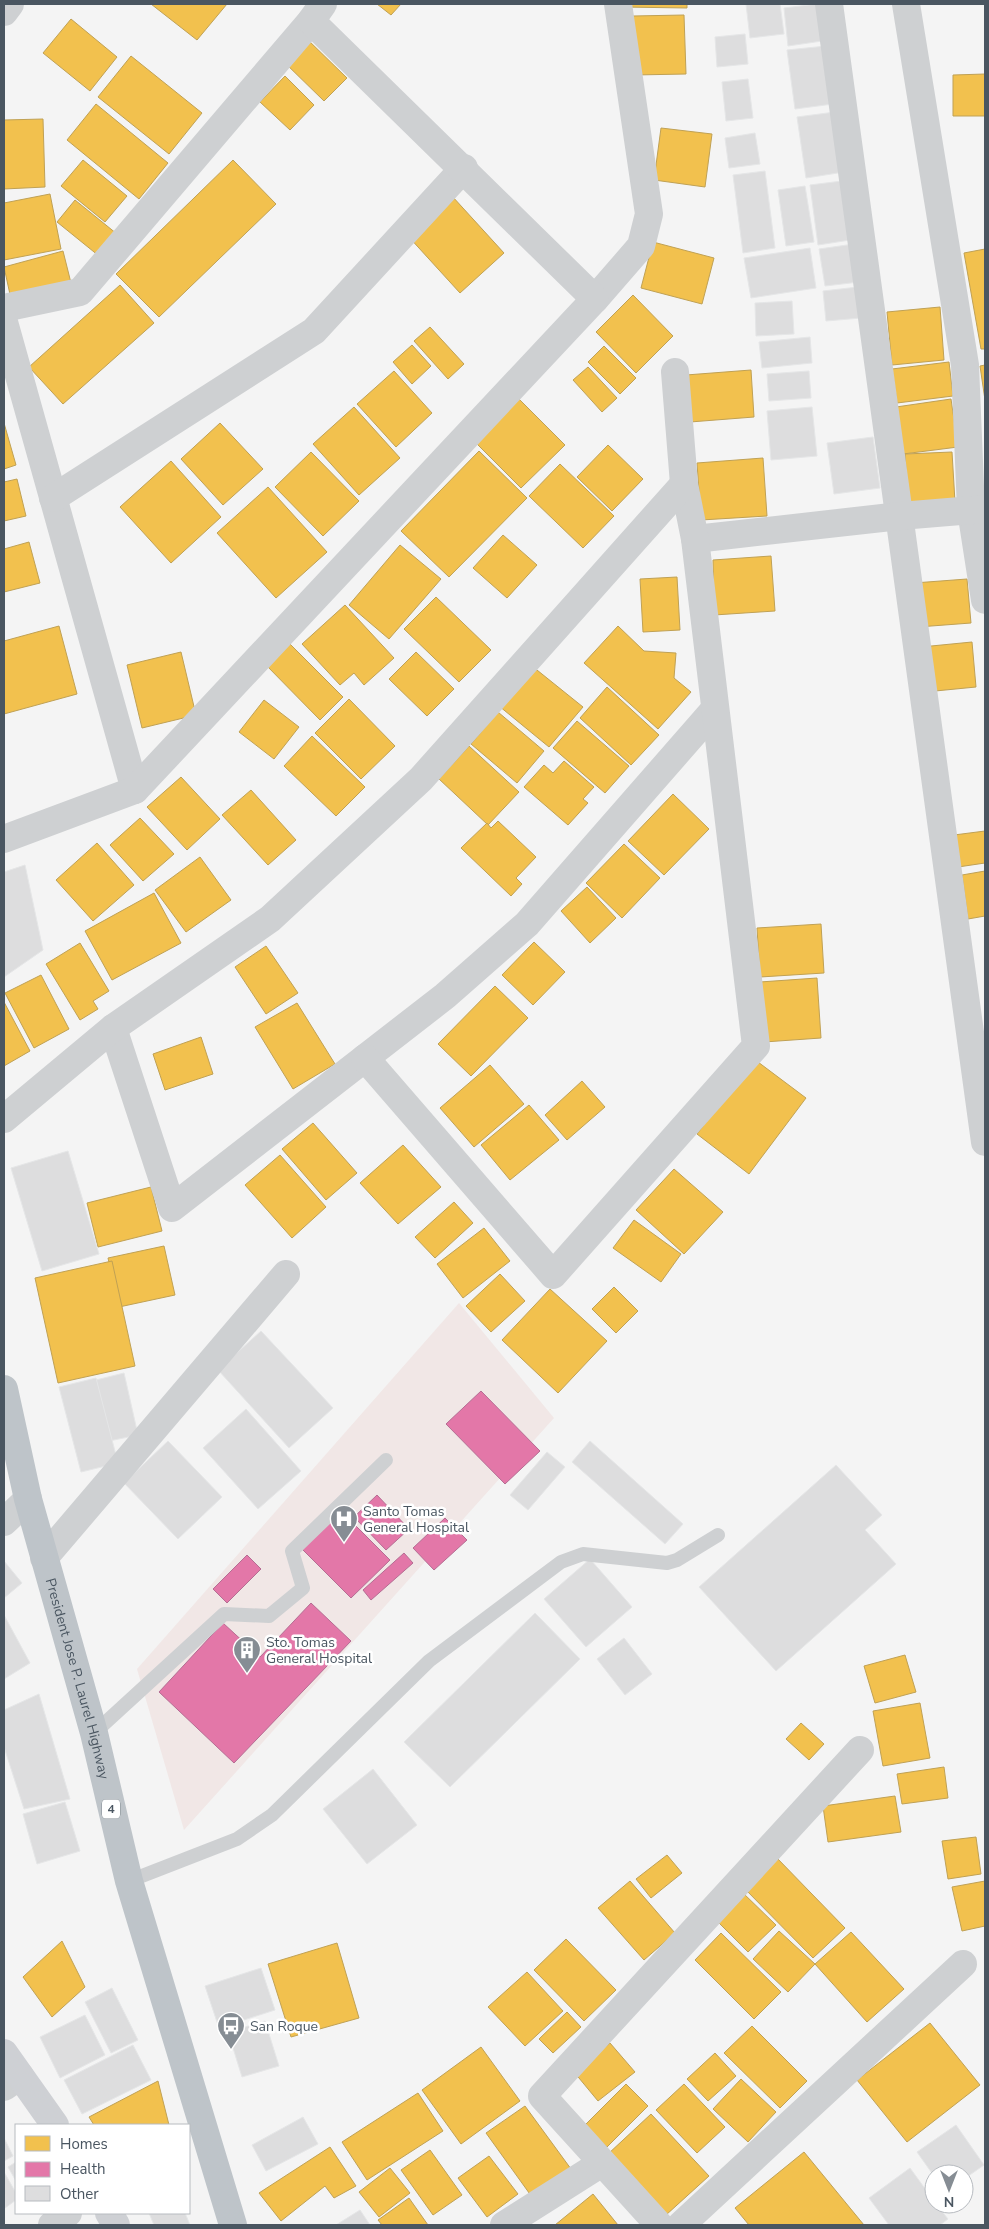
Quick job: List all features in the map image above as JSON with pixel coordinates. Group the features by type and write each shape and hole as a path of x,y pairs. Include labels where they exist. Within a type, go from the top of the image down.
{"highway":[{"name":"President Jose P. Laurel Highway","path":"4,1389 28,1499 94,1733 129,1881 233,2225"}],"street":[{"path":"4,12 10,4"},
{"path":"4,839 135,790 595,299 641,246 649,214 618,4"},
{"path":"829,4 985,1142"},
{"path":"906,4 975,363 978,510 985,600"},
{"path":"4,308 80,292 317,12 464,168 595,299"},
{"path":"53,498 314,331 464,168"},
{"path":"4,322 135,790"},
{"path":"365,1058 553,1275 756,1046 695,539 684,484 675,372"},
{"path":"4,1119 113,1028 270,919 421,779 684,484"},
{"path":"695,539 900,516 978,510"},
{"path":"113,1028 172,1208 445,996 527,924 715,709"},
{"path":"44,1558 286,1274"},
{"path":"4,1522 28,1499"},
{"path":"659,2225 542,2096 860,1750"},
{"path":"681,2225 963,1964"},
{"path":"4,2053 12,2081 54,2124"},
{"path":"504,2225 602,2163"},
{"path":"52,2225 67,2214"},
{"path":"109,2214 116,2225"}],"lane":[{"path":"94,1733 224,1614 269,1616 303,1588 292,1551 386,1460"},
{"path":"129,1881 237,1839 272,1815 430,1661 561,1562 583,1554 666,1563 677,1560 718,1536"}],"shaded area":[{"name":"Santo Tomas General Hospital","path":"459,1303 554,1418 184,1830 137,1669"}],"building: Homes":[{"path":"151,4 227,4 197,40"},
{"path":"377,4 401,4 391,15"},
{"path":"622,4 687,4 687,8 622,7"},
{"path":"684,15 686,74 634,75 633,16"},
{"path":"71,19 117,57 90,91 43,53"},
{"path":"305,37 347,78 324,101 282,60"},
{"path":"131,56 202,113 169,154 98,97"},
{"path":"985,74 985,116 953,116 953,75"},
{"path":"285,76 314,105 290,130 260,102"},
{"path":"96,104 168,163 139,199 67,140"},
{"path":"43,119 45,187 4,189 4,120"},
{"path":"661,128 712,134 705,187 654,180"},
{"path":"83,160 127,196 105,222 61,186"},
{"path":"233,160 276,204 159,317 116,274"},
{"path":"50,194 61,249 4,260 4,203"},
{"path":"452,196 504,253 460,293 408,236"},
{"path":"75,200 117,234 99,256 57,222"},
{"path":"653,242 714,258 702,304 641,288"},
{"path":"985,249 985,349 981,349 964,253"},
{"path":"63,251 71,283 11,299 4,267"},
{"path":"120,285 154,323 63,404 29,367"},
{"path":"633,295 673,336 636,373 596,332"},
{"path":"940,307 944,360 892,365 887,312"},
{"path":"430,327 464,364 448,379 414,341"},
{"path":"412,345 431,366 412,384 393,362"},
{"path":"604,346 636,378 620,394 588,362"},
{"path":"949,362 953,396 897,403 892,369"},
{"path":"985,365 985,400 980,366"},
{"path":"588,367 617,398 602,412 573,380"},
{"path":"751,370 754,417 690,422 686,375"},
{"path":"394,371 432,413 396,447 357,404"},
{"path":"519,399 565,445 521,488 475,442"},
{"path":"951,399 958,447 903,454 896,407"},
{"path":"354,407 400,458 359,495 313,444"},
{"path":"4,423 16,465 4,469"},
{"path":"220,423 263,469 223,505 181,459"},
{"path":"608,445 643,479 612,511 577,477"},
{"path":"479,451 527,498 449,577 401,531"},
{"path":"311,452 359,501 323,536 275,487"},
{"path":"952,452 955,502 908,505 905,454"},
{"path":"763,458 767,516 701,520 697,463"},
{"path":"171,461 221,517 171,563 120,507"},
{"path":"560,464 614,516 583,548 529,496"},
{"path":"17,479 26,516 4,521 4,482"},
{"path":"268,487 327,552 276,598 217,533"},
{"path":"503,535 537,565 507,598 473,568"},
{"path":"29,542 40,583 4,592 4,549"},
{"path":"400,545 441,579 389,639 349,605"},
{"path":"771,556 775,611 714,615 713,560"},
{"path":"677,577 680,630 643,632 640,579"},
{"path":"967,579 971,623 918,627 914,583"},
{"path":"436,597 491,650 459,682 404,629"},
{"path":"345,605 394,658 364,685 354,673 340,685 302,644"},
{"path":"59,626 77,694 4,714 4,641"},
{"path":"618,626 644,651 676,653 674,678 691,692 658,729 584,663"},
{"path":"288,642 343,697 320,720 265,664"},
{"path":"972,642 976,687 925,692 921,647"},
{"path":"181,652 196,715 142,728 127,665"},
{"path":"416,652 454,689 427,716 389,679"},
{"path":"532,666 583,707 549,747 499,706"},
{"path":"607,687 659,735 631,765 580,718"},
{"path":"349,699 395,746 361,779 315,733"},
{"path":"264,700 299,727 274,759 239,732"},
{"path":"498,712 544,751 517,783 471,744"},
{"path":"577,721 629,766 605,793 553,748"},
{"path":"312,736 365,787 336,816 284,766"},
{"path":"469,746 519,792 488,825 439,779"},
{"path":"564,761 594,787 583,799 588,803 568,825 524,787 544,765 553,773"},
{"path":"181,777 220,819 187,850 147,807"},
{"path":"251,790 296,840 268,865 222,815"},
{"path":"673,794 709,829 664,875 628,841"},
{"path":"140,818 174,854 143,881 110,845"},
{"path":"498,821 536,857 516,878 522,884 511,896 461,848 487,823 491,828"},
{"path":"985,831 985,863 958,867 954,835"},
{"path":"97,843 134,885 93,921 56,880"},
{"path":"624,844 660,878 622,918 586,883"},
{"path":"200,857 231,900 186,932 155,890"},
{"path":"985,871 985,916 968,919 962,875"},
{"path":"587,887 616,918 590,943 561,911"},
{"path":"154,893 181,943 112,980 85,931"},
{"path":"821,924 824,973 760,977 757,928"},
{"path":"534,942 565,972 533,1005 502,975"},
{"path":"80,943 109,991 93,1001 98,1009 80,1020 46,964"},
{"path":"266,946 298,993 266,1014 235,967"},
{"path":"41,975 69,1029 34,1048 5,993"},
{"path":"817,978 821,1038 764,1042 760,982"},
{"path":"495,986 528,1018 471,1076 438,1044"},
{"path":"4,1002 30,1051 4,1066"},
{"path":"297,1003 335,1064 293,1089 255,1027"},
{"path":"201,1037 213,1074 165,1090 153,1054"},
{"path":"754,1059 806,1098 749,1174 697,1134"},
{"path":"490,1065 524,1104 474,1147 440,1108"},
{"path":"582,1081 605,1107 567,1140 545,1115"},
{"path":"529,1105 559,1140 510,1180 481,1145"},
{"path":"313,1123 357,1173 326,1200 282,1149"},
{"path":"403,1145 441,1187 398,1224 360,1183"},
{"path":"280,1155 326,1207 292,1238 245,1185"},
{"path":"674,1169 723,1212 684,1254 636,1210"},
{"path":"151,1187 162,1231 98,1247 87,1203"},
{"path":"454,1202 473,1223 435,1258 415,1237"},
{"path":"634,1220 681,1254 661,1282 613,1248"},
{"path":"484,1228 510,1261 463,1298 437,1264"},
{"path":"164,1246 175,1295 119,1307 108,1258"},
{"path":"112,1261 135,1366 58,1383 35,1278"},
{"path":"500,1274 525,1301 491,1332 466,1306"},
{"path":"614,1287 638,1311 616,1333 592,1309"},
{"path":"550,1289 607,1341 558,1393 502,1340"},
{"path":"905,1655 916,1692 875,1703 864,1666"},
{"path":"920,1703 930,1758 883,1766 873,1711"},
{"path":"801,1723 824,1744 809,1760 786,1739"},
{"path":"944,1767 948,1798 902,1804 897,1774"},
{"path":"895,1796 901,1832 828,1842 823,1806"},
{"path":"976,1837 981,1874 948,1879 942,1841"},
{"path":"667,1855 682,1873 651,1898 636,1879"},
{"path":"776,1857 845,1928 813,1958 744,1888"},
{"path":"630,1881 675,1933 644,1960 598,1908"},
{"path":"985,1881 985,1926 962,1931 952,1887"},
{"path":"742,1892 776,1925 748,1952 715,1919"},
{"path":"779,1931 815,1964 788,1992 753,1959"},
{"path":"851,1932 904,1989 867,2022 815,1964"},
{"path":"721,1933 781,1992 754,2019 695,1960"},
{"path":"566,1939 616,1990 584,2021 534,1970"},
{"path":"62,1941 85,1987 52,2017 23,1977"},
{"path":"337,1943 359,2018 291,2037 268,1964"},
{"path":"527,1972 563,2011 525,2046 488,2007"},
{"path":"567,2012 581,2027 553,2053 539,2039"},
{"path":"930,2023 980,2085 907,2142 857,2080"},
{"path":"752,2026 807,2081 780,2108 724,2053"},
{"path":"610,2043 635,2072 598,2101 574,2072"},
{"path":"481,2047 520,2101 461,2144 422,2090"},
{"path":"715,2053 736,2076 708,2101 687,2079"},
{"path":"741,2079 776,2112 748,2142 713,2109"},
{"path":"158,2081 169,2124 93,2124 89,2117"},
{"path":"626,2084 648,2106 607,2147 585,2125"},
{"path":"684,2084 725,2127 697,2153 656,2110"},
{"path":"418,2093 443,2131 367,2180 342,2142"},
{"path":"525,2106 571,2169 532,2197 486,2133"},
{"path":"651,2114 709,2176 666,2215 608,2154"},
{"path":"330,2147 356,2186 334,2198 325,2186 281,2221 259,2193"},
{"path":"430,2150 462,2195 433,2215 401,2170"},
{"path":"804,2152 864,2225 749,2225 735,2208"},
{"path":"489,2156 518,2194 487,2217 458,2178"},
{"path":"390,2168 410,2193 379,2217 359,2192"},
{"path":"593,2194 618,2225 555,2225"},
{"path":"409,2198 428,2225 382,2225 378,2220"}],"building: Health":[{"path":"481,1391 540,1451 505,1484 446,1424"},
{"path":"377,1495 409,1529 386,1550 354,1517"},
{"path":"339,1509 390,1560 351,1598 300,1547"},
{"path":"445,1518 467,1540 434,1570 413,1548"},
{"path":"404,1553 413,1563 371,1600 363,1590"},
{"path":"247,1555 261,1569 227,1603 213,1589"},
{"name":"Sto. Tomas General Hospital","path":"311,1603 351,1641 234,1763 159,1692 223,1623 260,1657"}],"building: Other":[{"path":"746,4 780,4 784,34 750,38"},
{"path":"817,4 822,41 788,46 784,8"},
{"path":"745,34 748,64 717,67 715,37"},
{"path":"826,46 833,104 795,109 787,50"},
{"path":"748,79 753,118 726,121 722,82"},
{"path":"835,112 844,172 806,178 797,117"},
{"path":"755,133 760,164 729,168 725,138"},
{"path":"765,171 775,248 743,253 733,175"},
{"path":"842,181 850,240 818,245 810,185"},
{"path":"805,186 814,242 786,246 778,190"},
{"path":"854,244 859,282 825,286 819,249"},
{"path":"810,248 816,288 751,298 744,258"},
{"path":"858,287 861,318 826,321 823,291"},
{"path":"792,301 794,334 756,336 755,303"},
{"path":"810,337 812,363 762,368 759,342"},
{"path":"809,371 811,398 769,401 767,374"},
{"path":"812,407 817,456 771,460 767,411"},
{"path":"873,437 880,488 834,494 827,443"},
{"path":"25,865 43,950 4,977 4,872"},
{"path":"68,1151 99,1254 42,1271 11,1168"},
{"path":"261,1331 333,1408 289,1448 218,1370"},
{"path":"124,1373 138,1435 109,1441 96,1380"},
{"path":"96,1378 118,1463 81,1472 59,1387"},
{"path":"246,1409 301,1471 258,1509 203,1448"},
{"path":"168,1441 222,1497 178,1539 124,1483"},
{"path":"590,1441 683,1524 665,1544 572,1462"},
{"path":"547,1452 565,1467 528,1510 510,1495"},
{"path":"836,1465 882,1515 865,1530 896,1564 776,1671 699,1587"},
{"path":"590,1559 632,1607 586,1647 544,1599"},
{"path":"4,1561 22,1583 4,1598"},
{"path":"535,1613 580,1659 450,1787 404,1742"},
{"path":"4,1615 30,1663 4,1679"},
{"path":"624,1638 652,1674 625,1695 597,1659"},
{"path":"39,1694 70,1799 24,1809 4,1747 4,1710"},
{"path":"373,1769 417,1825 367,1864 323,1809"},
{"path":"65,1802 80,1851 37,1864 23,1814"},
{"path":"261,1968 275,2010 219,2028 205,1986"},
{"path":"112,1988 138,2040 111,2053 85,2002"},
{"path":"85,2015 105,2055 60,2078 40,2037"},
{"path":"265,2021 279,2066 242,2077 228,2032"},
{"path":"133,2045 151,2080 82,2114 64,2080"},
{"path":"303,2117 318,2144 266,2171 252,2145"},
{"path":"956,2125 984,2165 974,2172 974,2164 926,2164 917,2152"},
{"path":"4,2138 13,2156 4,2161"},
{"path":"15,2163 15,2179 8,2167"},
{"path":"910,2168 924,2187 924,2214 944,2214 948,2219 940,2225 889,2225 869,2198"},
{"path":"4,2172 15,2191 15,2201 5,2208"},
{"path":"360,2210 370,2225 336,2225"},
{"path":"149,2214 185,2214 190,2225 154,2225"}],"place":[{"name":"Santo Tomas General Hospital","path":"344,1543"},
{"name":"Sto. Tomas General Hospital","path":"247,1674"},
{"name":"San Roque","path":"231,2050"}]}
